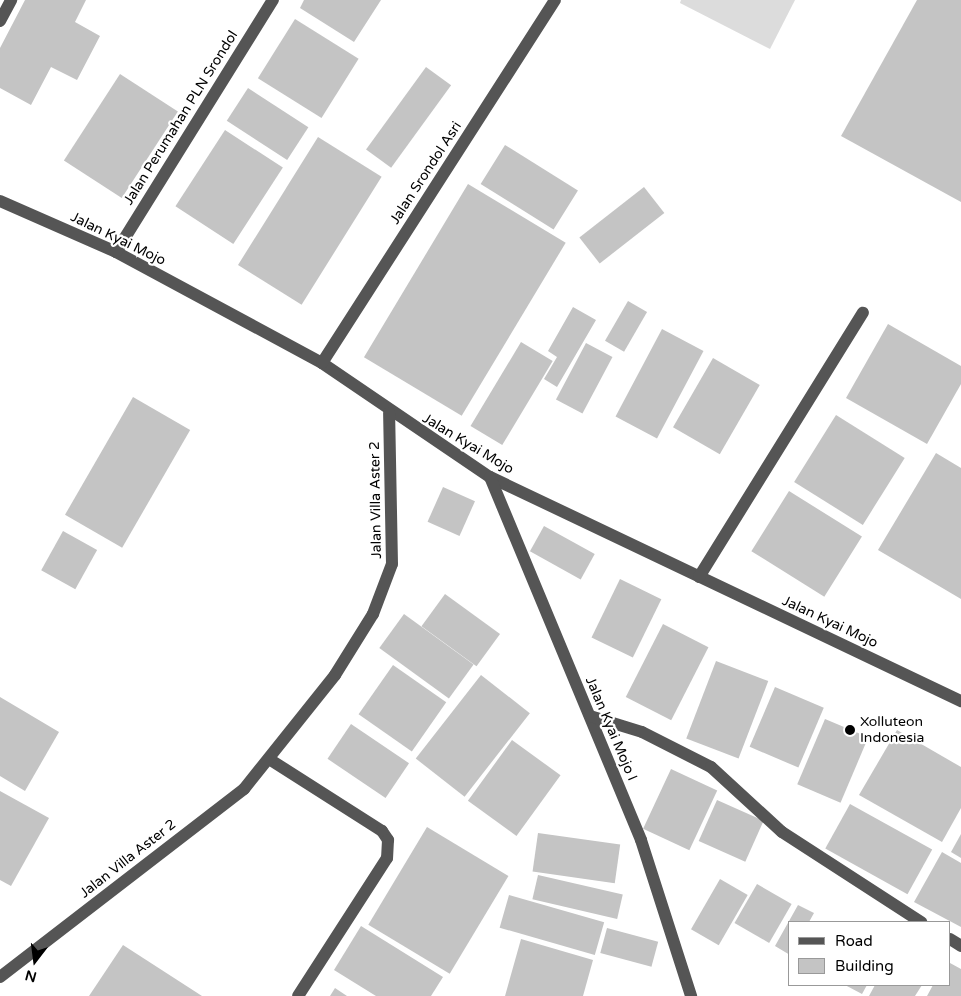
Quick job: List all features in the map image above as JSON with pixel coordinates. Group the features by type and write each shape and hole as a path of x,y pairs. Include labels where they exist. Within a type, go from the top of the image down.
{"street":[{"path":"0,21 11,0"},
{"name":"Jalan Perumahan PLN Srondol","path":"116,252 273,0"},
{"name":"Jalan Srondol Asri","path":"322,363 556,0"},
{"name":"Jalan Kyai Mojo","path":"0,201 116,252 322,363 389,413 490,478 961,702"},
{"path":"699,577 864,313"},
{"name":"Jalan Villa Aster 2","path":"0,977 244,789 335,675 388,581 393,528 389,413"},
{"name":"Jalan Kyai Mojo I","path":"490,478 641,840 691,996"},
{"path":"590,716 642,732 711,767 782,832 919,921"},
{"path":"269,759 382,831 388,840 386,858 298,996"}],"shaded area":[{"path":"681,0 795,0 770,49 680,3"}],"building":[{"path":"25,0 86,0 75,22 100,36 77,80 51,67 31,105 0,88 0,48"},
{"path":"304,0 381,0 354,42 300,8"},
{"path":"917,0 961,0 961,202 841,136"},
{"path":"295,19 359,59 322,118 258,78"},
{"path":"426,67 451,85 391,168 366,150"},
{"path":"120,74 178,112 122,198 64,160"},
{"path":"248,88 308,127 287,160 227,121"},
{"path":"225,130 283,168 233,244 175,206"},
{"path":"318,137 382,177 302,305 238,265"},
{"path":"505,145 578,191 554,230 481,184"},
{"path":"468,184 566,243 462,416 364,357"},
{"path":"644,187 664,213 600,263 579,237"},
{"path":"628,301 647,312 624,352 605,341"},
{"path":"573,307 596,320 557,387 544,379 557,357 548,351"},
{"path":"888,324 961,366 961,384 927,444 846,398"},
{"path":"662,329 703,351 657,438 616,416"},
{"path":"521,342 553,361 502,445 471,426"},
{"path":"586,343 612,357 582,414 556,400"},
{"path":"713,358 760,385 720,454 673,427"},
{"path":"133,397 190,430 122,548 65,515"},
{"path":"836,415 905,458 863,525 794,482"},
{"path":"936,453 961,468 961,599 878,550"},
{"path":"443,487 475,501 460,536 428,522"},
{"path":"789,491 862,537 824,597 751,551"},
{"path":"544,526 595,554 581,579 530,551"},
{"path":"63,531 97,550 75,589 41,570"},
{"path":"620,579 661,599 633,658 592,637"},
{"path":"445,594 500,634 477,666 421,626"},
{"path":"404,614 474,665 449,699 379,648"},
{"path":"663,624 708,647 671,720 626,697"},
{"path":"716,661 768,681 739,759 686,738"},
{"path":"393,665 446,702 412,751 359,714"},
{"path":"481,675 530,713 465,797 416,759"},
{"path":"775,687 824,708 798,768 750,747"},
{"path":"0,697 59,732 25,791 0,776"},
{"path":"825,719 868,737 841,803 797,784"},
{"path":"351,724 409,763 386,798 328,759"},
{"path":"897,730 961,767 961,808 942,842 859,795"},
{"path":"512,740 561,775 516,836 468,801"},
{"path":"671,769 717,791 689,850 643,829"},
{"path":"0,791 49,818 11,886 0,880"},
{"path":"717,800 764,821 745,862 699,841"},
{"path":"850,804 932,850 907,894 825,849"},
{"path":"427,827 508,876 450,974 368,925"},
{"path":"538,833 620,845 615,883 533,872"},
{"path":"961,834 961,858 951,852"},
{"path":"942,852 961,863 961,927 914,902"},
{"path":"538,875 623,895 617,919 532,899"},
{"path":"720,879 748,895 719,945 691,929"},
{"path":"757,884 792,904 769,943 734,923"},
{"path":"509,895 604,922 595,955 500,928"},
{"path":"798,905 814,913 810,921 789,921"},
{"path":"788,923 788,954 775,946"},
{"path":"361,926 443,977 431,996 376,996 334,970"},
{"path":"607,928 658,942 651,967 600,953"},
{"path":"521,939 593,960 583,996 505,996"},
{"path":"123,945 202,996 89,996"},
{"path":"951,964 961,969 961,996 927,996 932,986 951,986"},
{"path":"847,986 866,986 862,994"},
{"path":"874,986 921,986 915,996 869,996"},
{"path":"335,988 347,996 330,996"}],"place":[{"name":"Xolluteon Indonesia","path":"850,730"}]}
